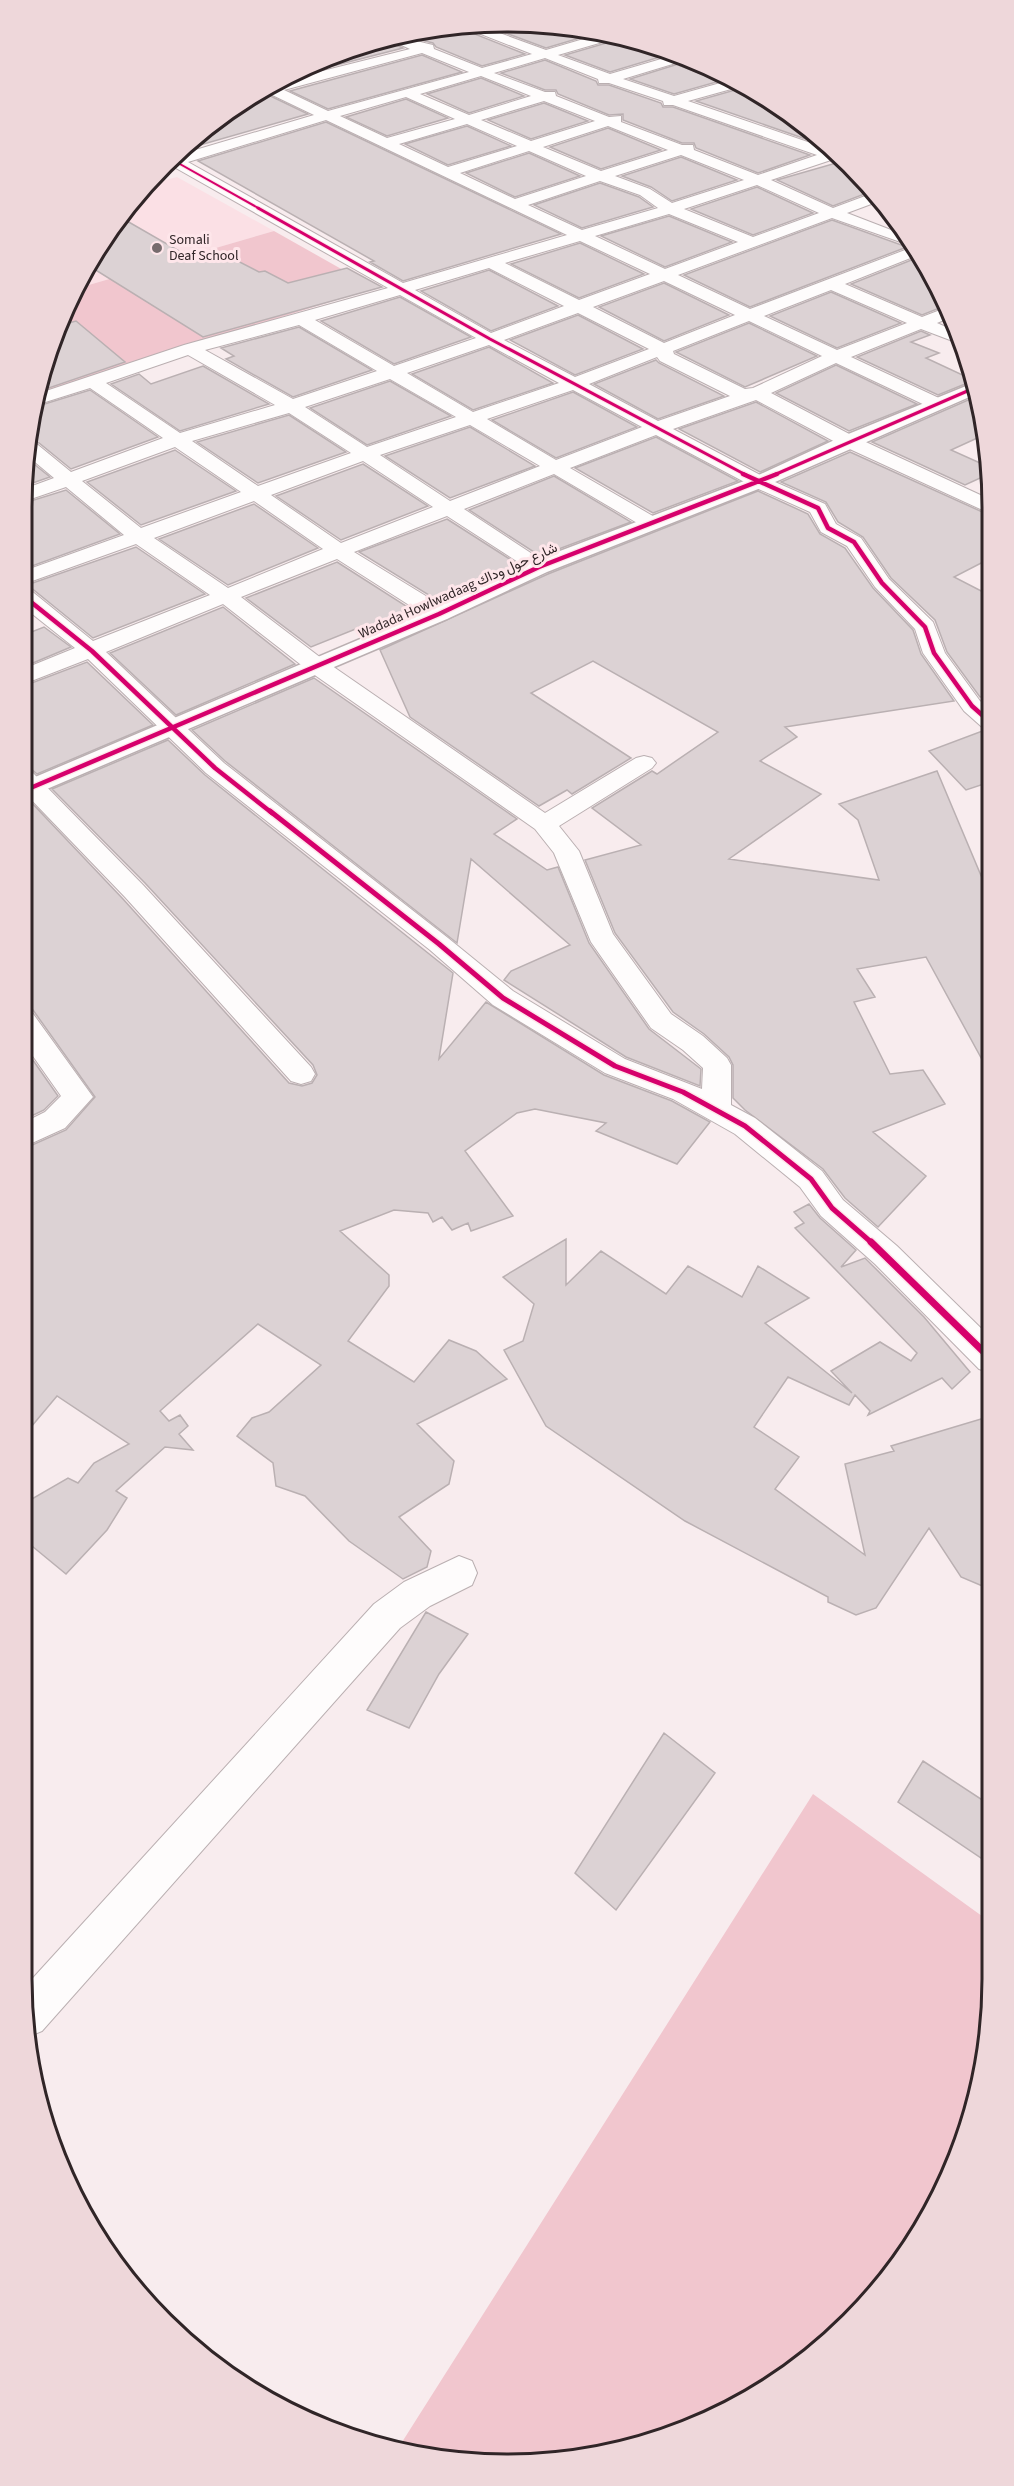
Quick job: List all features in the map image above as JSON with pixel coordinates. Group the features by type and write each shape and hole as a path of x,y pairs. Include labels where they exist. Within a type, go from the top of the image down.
{"street":[{"path":"489,33 609,78 823,152"},
{"path":"185,158 324,116 595,40"},
{"path":"407,43 758,180 832,213 898,238"},
{"path":"296,81 444,44"},
{"path":"341,62 353,67"},
{"path":"588,85 673,62"},
{"path":"651,107 727,86"},
{"path":"276,91 383,144 517,203 664,277 935,403"},
{"path":"383,144 566,91"},
{"path":"407,93 599,176 645,192 670,209 754,243"},
{"path":"447,172 630,114"},
{"path":"732,134 752,128"},
{"path":"517,203 702,144"},
{"path":"45,397 190,349 301,319 670,209 829,158"},
{"path":"177,165 573,384 759,482 818,508 828,528 854,542 882,583 925,627 934,653 972,706 982,715"},
{"path":"32,493 175,440 291,406 490,339 664,277 869,200"},
{"path":"32,575 366,454 573,384 909,253"},
{"path":"490,262 663,349 666,357 742,395 757,393 848,441 982,504"},
{"path":"832,284 950,335"},
{"path":"32,674 340,550 656,428 757,393 835,357 941,315"},
{"path":"301,319 389,373 651,523"},
{"path":"190,349 291,406 539,567"},
{"path":"92,381 386,583 439,614"},
{"name":"Wadada Howlwadaag شارع حول وداك","path":"32,782 171,729 439,614 539,567 759,482 848,441 968,391"},
{"path":"35,453 138,536 226,596 317,666 544,824 566,851 600,936 661,1021 693,1043 717,1065 716,1110"},
{"path":"32,603 92,651 171,729 231,781 439,944 503,998 615,1066 682,1092 745,1126 812,1179 832,1209 886,1255 982,1350"},
{"path":"544,824 644,763"},
{"path":"32,792 134,891 301,1074"},
{"path":"32,1032 78,1097 55,1120 32,1132"},
{"path":"33,2009 387,1616 417,1594 459,1573"}],"shaded area":[{"name":"Somali Deaf School","path":"177,177 274,231 87,286 112,243 161,181"},
{"path":"274,231 375,288 47,390 68,325 87,286","holes":["214,253 228,261 234,259 259,272 265,271 273,275 284,309 200,335 117,281"]},
{"path":"813,1794 982,1916 982,1979 978,2041 966,2102 946,2161 919,2217 902,2243 864,2293 821,2336 745,2391 689,2418 630,2438 569,2450 507,2454 445,2450 402,2442"}],"building":[{"path":"503,32 580,38 546,48"},
{"path":"473,33 525,54 482,66 436,47 433,43 421,40"},
{"path":"607,43 660,57 610,72 565,55"},
{"path":"396,45 403,48 325,68 384,48"},
{"path":"422,55 462,72 328,109 290,91"},
{"path":"545,60 596,81 598,85 609,85 661,103 663,107 673,107 810,155 758,173 696,148 694,143 682,143 623,120 623,114 609,115 558,94 556,90 545,90 501,73"},
{"path":"678,64 718,82 674,94 630,79"},
{"path":"481,78 524,96 469,113 427,94"},
{"path":"735,90 771,112 808,140 696,101"},
{"path":"269,95 308,114 199,145"},
{"path":"406,99 448,118 387,136 346,117"},
{"path":"544,103 588,121 531,139 488,120"},
{"path":"326,122 561,234 403,281 370,262 374,261 198,161"},
{"path":"467,126 511,146 448,165 405,144"},
{"path":"608,128 661,150 601,169 550,147"},
{"path":"529,153 580,176 515,197 466,173"},
{"path":"681,157 737,180 672,201 651,187 622,176"},
{"path":"835,163 865,194 833,206 777,180"},
{"path":"600,183 639,197 653,207 582,228 534,205"},
{"path":"757,187 813,213 753,235 691,209"},
{"path":"669,216 732,242 665,267 601,236"},
{"path":"832,220 905,248 750,307 684,275"},
{"path":"128,221 193,259 214,253 228,261 234,259 259,272 265,271 288,283 347,268 382,287 203,337 95,269"},
{"path":"580,243 644,274 579,298 511,264"},
{"path":"913,259 938,308 922,315 851,284"},
{"path":"489,270 558,306 491,331 421,291"},
{"path":"664,283 729,315 664,341 599,307"},
{"path":"831,292 901,323 837,348 770,316"},
{"path":"400,297 471,337 394,364 321,321"},
{"path":"578,315 643,349 575,375 510,340"},
{"path":"76,321 125,362 47,389 57,354 69,323"},
{"path":"749,323 817,356 745,387 676,352"},
{"path":"299,327 372,370 293,397 226,359 234,356 221,348"},
{"path":"921,331 930,335 911,342 939,353 926,358 963,375 966,384 938,395 857,357"},
{"path":"489,347 553,383 473,410 412,374"},
{"path":"656,360 724,396 658,419 594,384"},
{"path":"836,365 917,404 849,431 776,393"},
{"path":"203,366 269,404 180,431 111,384 139,374 151,384"},
{"path":"390,381 451,416 367,445 310,408"},
{"path":"90,390 158,437 71,469 36,442 43,404"},
{"path":"573,392 637,427 556,458 492,420"},
{"path":"970,399 977,438 951,450 980,463 981,478 965,485 872,442"},
{"path":"756,402 828,441 760,472 679,429"},
{"path":"289,415 346,452 258,483 197,442"},
{"path":"470,427 535,466 450,498 385,456"},
{"path":"656,437 738,481 653,513 575,468"},
{"path":"175,450 236,491 141,525 87,482"},
{"path":"850,452 982,512 982,563 954,577 982,591 982,697 947,652 935,620 891,578 863,537 838,522 826,502 781,482"},
{"path":"34,464 50,477 33,483"},
{"path":"363,464 428,506 341,540 276,496"},
{"path":"554,476 631,522 540,556 469,510"},
{"path":"66,490 120,534 32,566 32,501"},
{"path":"758,491 808,514 820,534 845,548 873,588 913,630 921,654 954,701 785,727 797,737 760,761 821,794 729,859 879,880 858,820 839,804 937,771 982,878 982,1060 926,957 857,969 875,997 854,1002 890,1074 923,1070 945,1104 873,1132 926,1176 878,1227 845,1198 823,1169 745,1110 733,1098 733,1065 729,1057 704,1034 673,1012 615,933 585,860 641,845 592,808 652,771 657,774 718,732 593,661 531,693 631,758 572,794 567,790 539,806 410,717 380,650 548,574"},
{"path":"254,504 318,548 228,585 159,539"},
{"path":"447,519 519,565 440,602 359,552"},
{"path":"136,547 205,594 93,638 32,589 32,583"},
{"path":"337,562 417,613 371,632 368,624 311,647 246,598"},
{"path":"223,607 295,664 176,715 110,653"},
{"path":"44,627 71,647 32,663 32,632"},
{"path":"87,662 153,725 37,774 32,770 32,683"},
{"path":"314,678 517,819 494,834 547,870 558,867 589,943 649,1029 701,1069 700,1086 626,1057 504,980 511,971 570,945 471,859 457,943 225,761 192,730"},
{"path":"982,731 982,785 966,790 929,751"},
{"path":"168,740 205,775 453,973 439,1059 486,1002 604,1075 672,1101 710,1122 677,1164 596,1131 606,1123 535,1109 517,1113 465,1151 513,1216 471,1231 468,1223 452,1230 442,1217 433,1222 428,1213 394,1210 340,1231 389,1275 389,1286 348,1341 414,1382 449,1340 476,1351 507,1379 417,1424 454,1461 449,1484 399,1517 431,1551 427,1567 403,1579 349,1541 305,1496 276,1486 273,1463 237,1436 252,1418 269,1412 321,1365 258,1324 160,1411 169,1421 180,1415 188,1426 179,1434 193,1450 165,1447 116,1491 127,1498 107,1530 66,1574 32,1546 32,1499 68,1478 78,1483 94,1463 129,1444 57,1396 32,1426 32,1145 66,1130 95,1097 32,1010 32,803 123,899 289,1083 302,1086 312,1083 317,1075 313,1065 145,883 52,789"},
{"path":"32,1059 58,1096 44,1110 32,1116"},
{"path":"809,1204 820,1218 856,1250 841,1267 865,1258 924,1317 970,1372 952,1389 942,1378 868,1415 870,1411 855,1395 849,1405 788,1377 754,1427 799,1457 775,1489 865,1555 845,1464 894,1451 891,1446 982,1419 982,1586 961,1577 929,1528 876,1608 856,1615 828,1602 828,1597 685,1521 546,1426 504,1350 523,1341 534,1304 503,1277 566,1239 566,1285 601,1251 666,1294 688,1266 742,1297 758,1266 809,1298 765,1323 852,1393 831,1371 880,1342 911,1361 917,1353 795,1228 804,1223 794,1212"},
{"path":"426,1612 468,1634 439,1674 409,1728 367,1710"},
{"path":"664,1733 715,1773 616,1910 575,1873"},
{"path":"923,1761 982,1800 982,1859 898,1802"}],"cycle path":[{"path":"179,163 490,339 759,482 818,508 828,528 854,542 882,583 925,627 934,653 972,706 982,715"},
{"path":"32,787 439,614 539,567 759,482 848,441 968,391"},
{"path":"32,603 92,651 215,768 439,944 503,998 615,1066 683,1092 745,1126 811,1179 832,1208 886,1255 982,1350"}],"place":[{"name":"Somali Deaf School","path":"157,248"}]}
